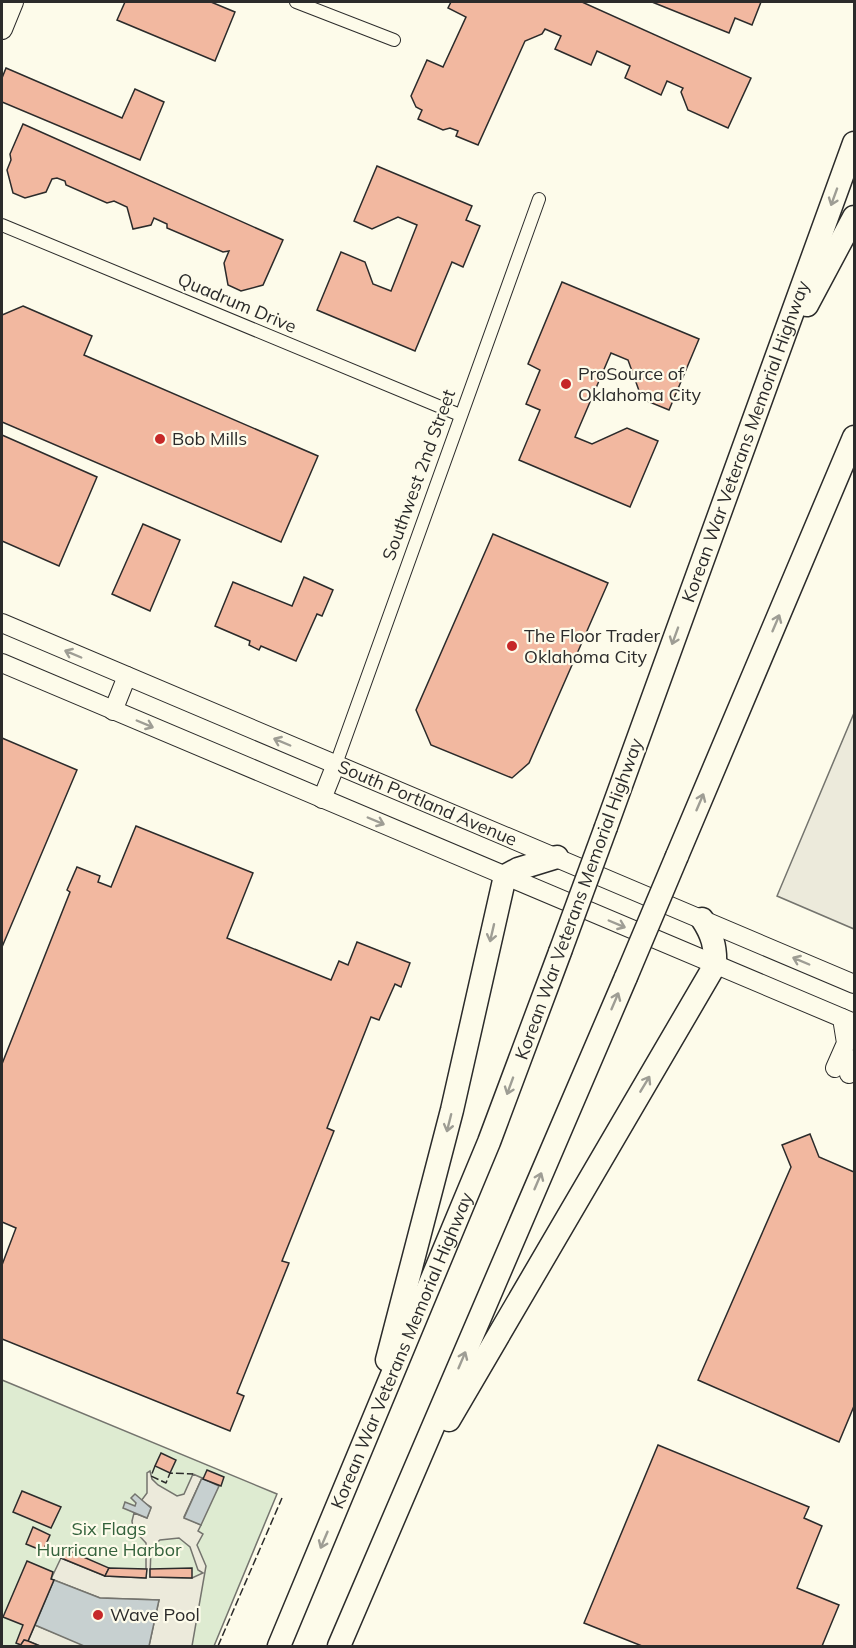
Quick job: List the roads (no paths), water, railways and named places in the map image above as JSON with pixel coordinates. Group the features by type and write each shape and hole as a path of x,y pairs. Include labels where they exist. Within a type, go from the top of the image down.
{"highway":[{"name":"Korean War Veterans Memorial Highway","path":"279,1647 489,1142 855,142"},
{"path":"774,364 855,217"},
{"path":"339,1647 853,441"},
{"path":"372,1428 399,1311 452,1110 506,876 518,869 557,856"},
{"path":"397,1510 715,965 716,951 711,933 702,919"}],"main road":[{"path":"2,29 13,2"},
{"name":"South Portland Avenue","path":"3,627 127,676 557,856 855,984"},
{"name":"South Portland Avenue","path":"2,663 848,1021"},
{"path":"113,711 127,676"},
{"path":"322,799 336,764"},
{"path":"846,1067 848,1021"}],"street":[{"path":"296,2 394,40"},
{"name":"Southwest 2nd Street","path":"336,764 459,415 539,199"},
{"name":"Quadrum Drive","path":"2,225 459,415"}],"place":[{"name":"ProSource of Oklahoma City","path":"566,384"},
{"name":"Bob Mills","path":"160,439"},
{"name":"The Floor Trader Oklahoma City","path":"512,646"},
{"name":"Wave Pool","path":"98,1615"}],"park label":[{"name":"Six Flags Hurricane Harbor","path":"109,1540"}]}
